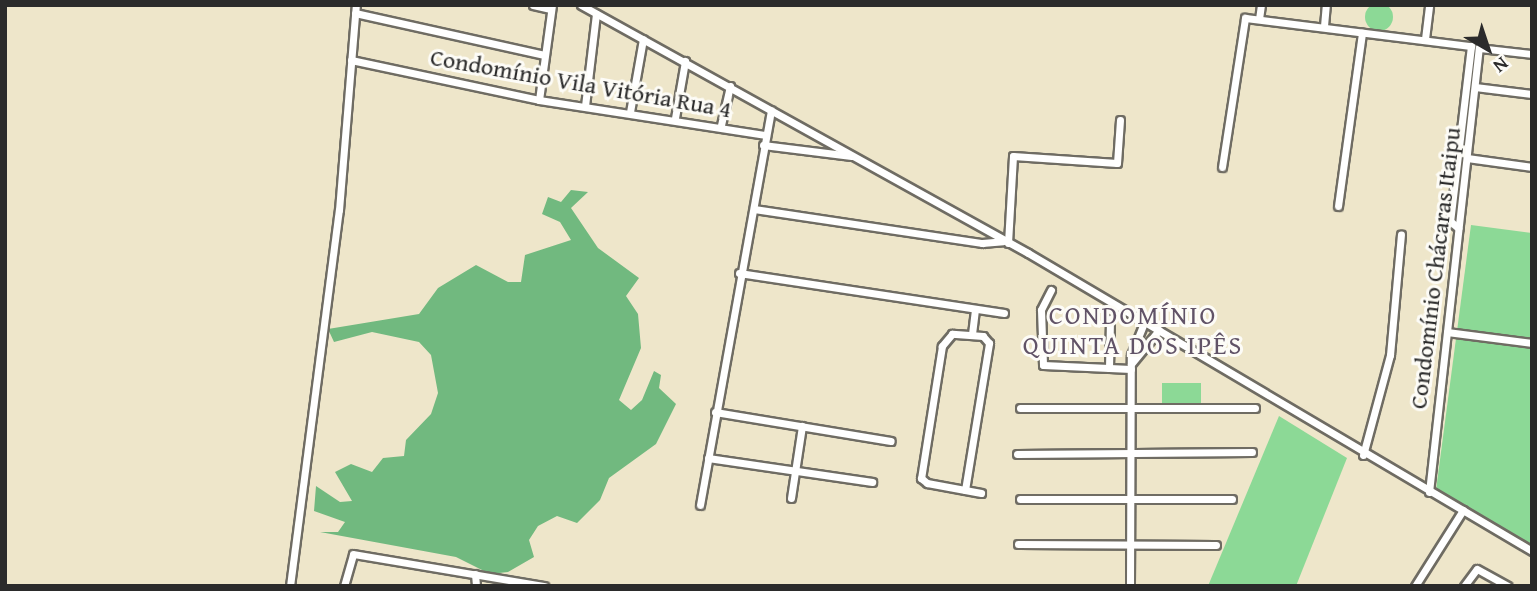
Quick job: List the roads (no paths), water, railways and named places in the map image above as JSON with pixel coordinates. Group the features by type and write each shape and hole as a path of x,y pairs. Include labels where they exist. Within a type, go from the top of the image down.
{"street":[{"path":"533,5 551,7 538,100"},
{"path":"581,5 730,86 1145,321 1363,456 1532,551"},
{"path":"1259,19 1261,5"},
{"path":"1324,26 1326,5"},
{"path":"1425,39 1429,5"},
{"path":"290,586 339,210 355,9 544,55"},
{"path":"585,106 596,14"},
{"path":"1222,167 1240,22 1259,19 1471,46 1450,221 1458,228"},
{"path":"1338,206 1362,33"},
{"path":"631,112 643,39"},
{"name":"Condomínio Chácaras Itaipu","path":"1429,492 1479,48 1532,54"},
{"name":"Condomínio Vila Vitória Rua 4","path":"351,60 538,100 675,117 764,135"},
{"path":"675,117 685,61"},
{"path":"721,125 730,86"},
{"path":"1475,87 1532,94"},
{"path":"700,505 739,273 754,209 764,135 771,110"},
{"path":"1006,242 1011,158 1117,163 1120,120"},
{"path":"763,145 851,156"},
{"path":"1467,158 1532,167"},
{"path":"754,209 982,243 1006,242"},
{"path":"1363,456 1390,355 1401,234"},
{"path":"739,273 975,311 1004,313"},
{"path":"1051,290 1041,310 1043,365 1131,367"},
{"path":"972,334 975,311"},
{"path":"1109,368 1110,319"},
{"path":"1130,586 1131,367 1145,321"},
{"path":"1131,367 1159,330"},
{"path":"1447,332 1532,343"},
{"path":"965,490 989,343 972,334 948,335 942,346 921,475 927,483 981,493"},
{"path":"1020,408 1255,408"},
{"path":"715,412 891,440"},
{"path":"791,498 802,426"},
{"path":"1017,454 1252,452"},
{"path":"708,458 873,482"},
{"path":"1020,499 1232,499"},
{"path":"1408,586 1415,586 1463,510"},
{"path":"1018,544 1216,545"},
{"path":"344,586 349,556 544,586"},
{"path":"1464,586 1476,569 1508,586"},
{"path":"475,574 476,586"}],"district":[{"name":"CONDOMÍNIO QUINTA DOS IPÊS","path":"1133,330"}]}
